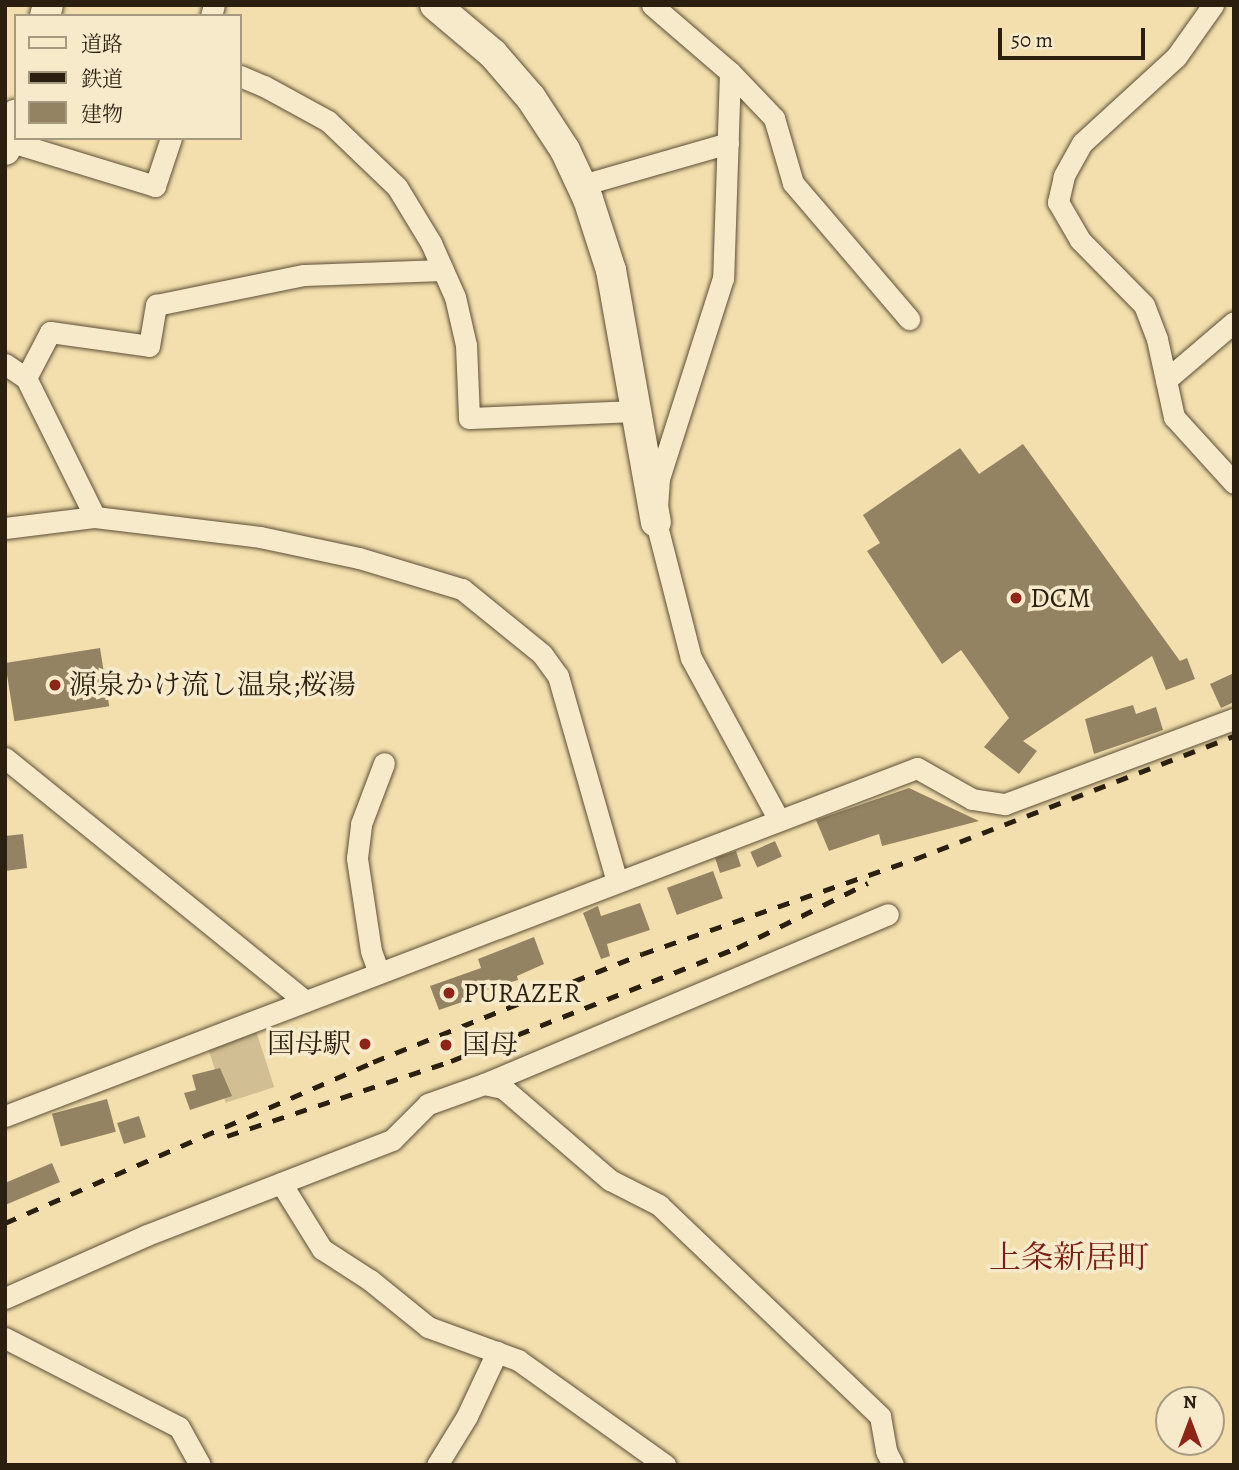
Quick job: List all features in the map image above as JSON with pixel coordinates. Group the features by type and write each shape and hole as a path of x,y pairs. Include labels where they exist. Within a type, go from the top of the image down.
{"street":[{"path":"435,5 493,54 531,98 565,150 582,185 611,270 656,522 691,658 779,820"},
{"path":"652,5 730,72 774,118 793,183 909,319"},
{"path":"1213,5 1176,57 1082,143 1064,176 1058,202 1080,240 1144,306 1157,339 1174,417 1234,483"},
{"path":"656,522 659,478 723,278 730,72"},
{"path":"242,77 327,121 397,187 431,243 455,297 466,345 469,418 636,411"},
{"path":"24,140 155,186 170,140"},
{"path":"582,185 728,143"},
{"path":"26,378 50,332 149,346 156,305 304,275 443,270"},
{"path":"1166,380 1234,321"},
{"path":"5,364 26,378 94,517"},
{"path":"5,528 94,517 260,537 359,558 462,589 542,654 558,676 617,882"},
{"path":"5,1116 917,768 972,799 1005,804 1234,719"},
{"path":"5,758 305,1001"},
{"path":"379,973 371,951 357,858 361,824 384,763"},
{"path":"5,1298 147,1236 392,1140 428,1104 484,1084 888,914"},
{"path":"484,1084 503,1088 610,1180 659,1205 880,1416 886,1451 893,1465"},
{"path":"281,1183 322,1250 370,1280 428,1327 518,1360 666,1465"},
{"path":"5,1338 179,1427 200,1465"},
{"path":"437,1465 467,1416 497,1352"}],"shaded area":[{"path":"256,1031 274,1087 226,1103 207,1047"}],"building":[{"name":"DCM","path":"1023,444 1180,661 1187,658 1195,679 1166,690 1152,656 1023,741 1037,751 1019,774 984,747 1009,718 961,650 942,664 867,551 880,543 863,515 960,448 979,474"},
{"name":"源泉かけ流し温泉;桜湯","path":"100,648 109,706 14,721 5,663"},
{"path":"1234,673 1234,702 1221,708 1210,684"},
{"path":"1133,705 1136,714 1156,707 1163,730 1094,754 1085,719"},
{"path":"909,788 979,821 882,846 879,834 829,851 816,820"},
{"path":"23,834 27,868 5,871 5,836"},
{"path":"775,841 782,857 757,868 750,852"},
{"path":"736,851 741,866 720,873 715,858"},
{"path":"713,871 723,898 677,915 667,888"},
{"path":"640,903 650,930 607,944 610,956 601,959 583,913 598,906 601,916"},
{"path":"534,937 544,964 517,976 518,980 466,996 468,1000 439,1010 430,986 481,968 478,959"},
{"path":"220,1068 232,1096 190,1110 184,1093 196,1090 192,1075"},
{"path":"107,1099 116,1132 61,1147 52,1114"},
{"path":"139,1116 146,1137 124,1144 117,1123"},
{"path":"52,1163 60,1182 5,1205 5,1183"}],"railway":[{"path":"5,1223 373,1062 642,954 915,859 1234,736"},
{"path":"227,1136 451,1061 737,948 868,883"}],"place":[{"name":"DCM","path":"1016,598"},
{"name":"源泉かけ流し温泉;桜湯","path":"55,685"},
{"name":"PURAZER","path":"449,993"},
{"name":"国母駅","path":"365,1044"},
{"name":"国母","path":"446,1045"}],"district":[{"name":"上条新居町","path":"1069,1257"}]}
